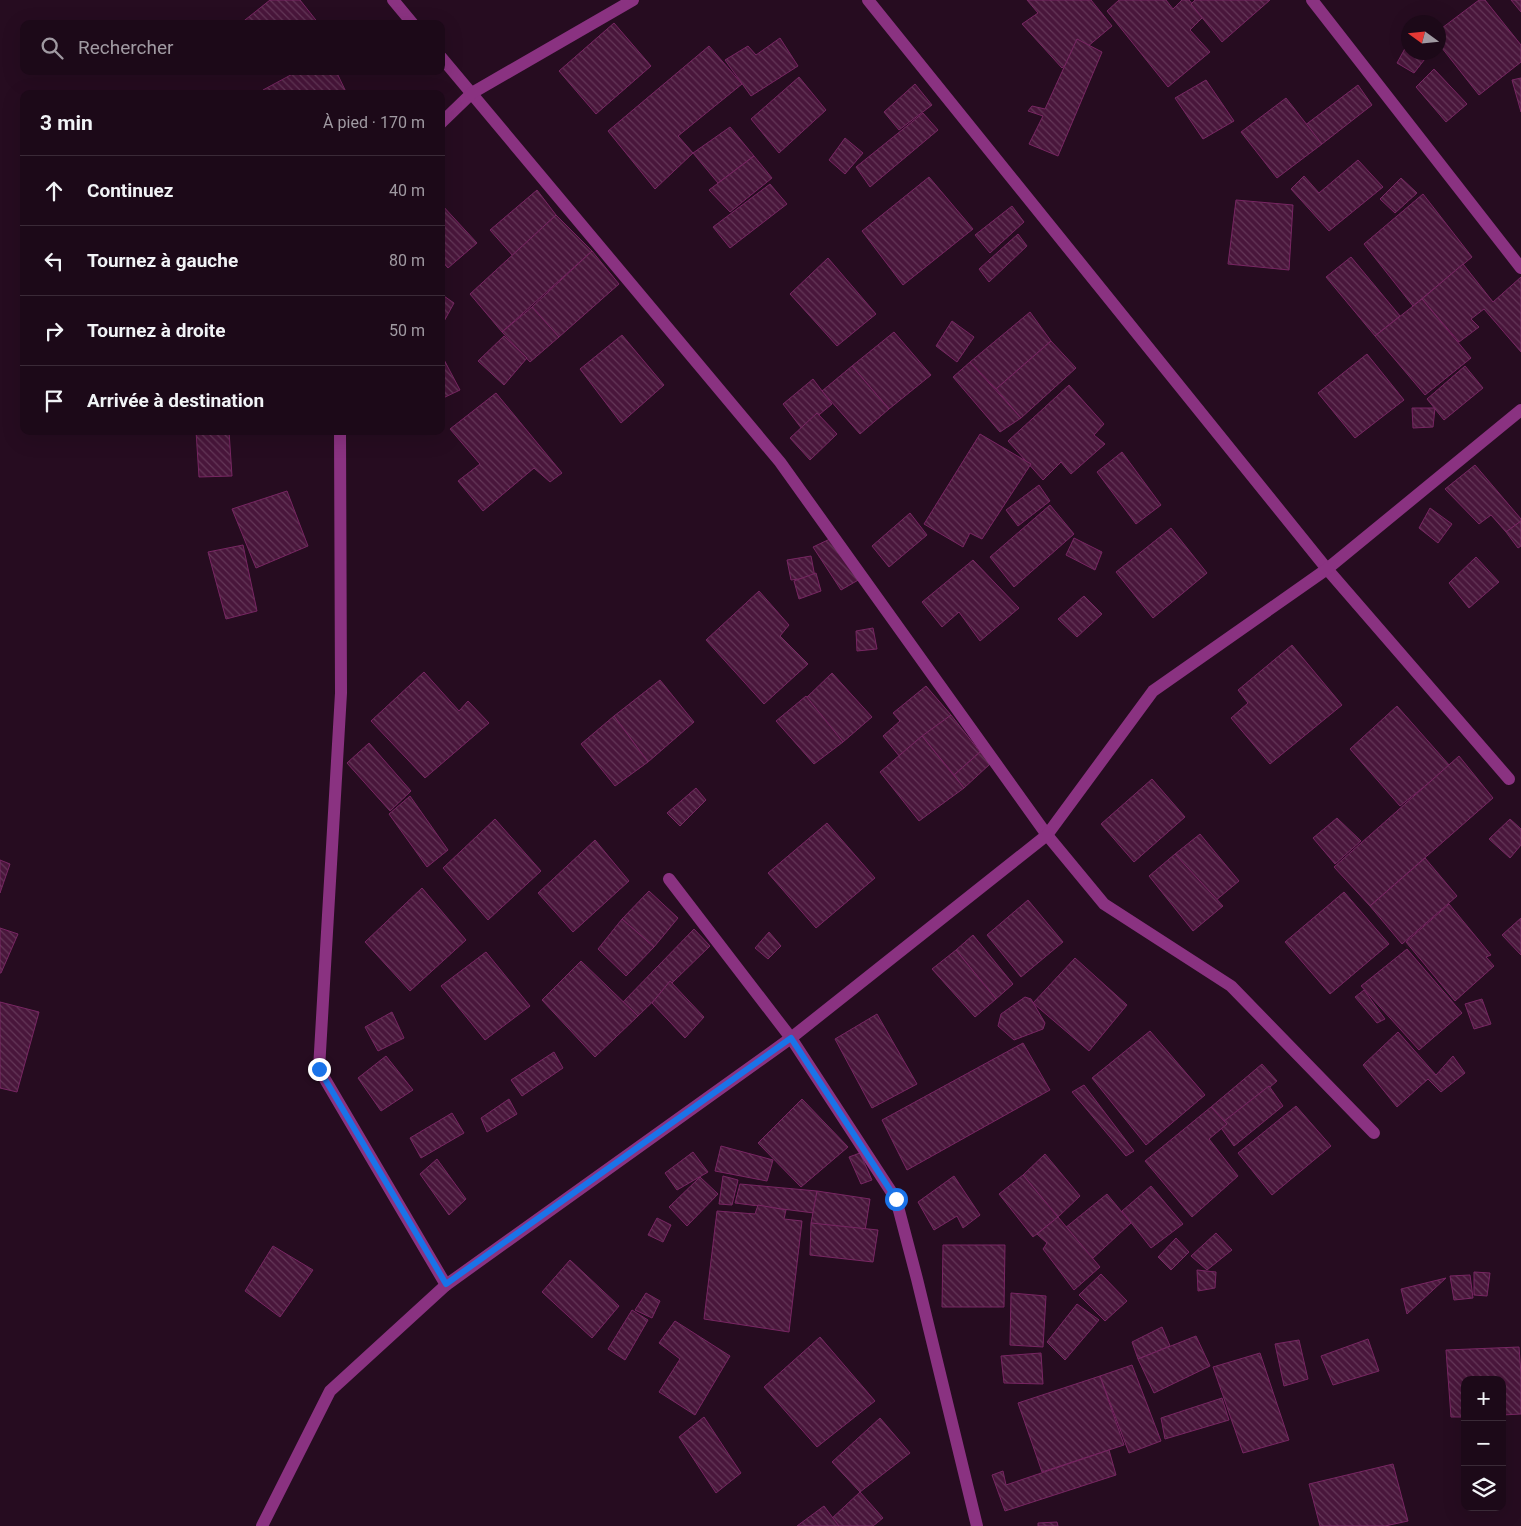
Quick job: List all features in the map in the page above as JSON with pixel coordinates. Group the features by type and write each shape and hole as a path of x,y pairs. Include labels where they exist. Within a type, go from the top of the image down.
{"street":[{"path":"393,0 410,20"},
{"path":"445,119 472,94 632,0"},
{"path":"868,0 1326,569 1509,779"},
{"path":"1312,0 1521,268"},
{"path":"445,62 780,462 1047,835 1104,904 1231,986 1374,1133"},
{"path":"262,1526 330,1391 446,1284 791,1038 1047,835 1153,691 1326,569 1521,410"},
{"path":"340,435 341,694 319,1069 446,1284"},
{"path":"669,879 791,1038 896,1199 918,1279 977,1526"}],"building":[{"path":"270,0 300,0 316,20 245,20"},
{"path":"1027,0 1091,0 1112,26 1062,68 1022,24 1038,13"},
{"path":"1119,0 1166,0 1173,9 1182,0 1189,0 1203,17 1190,30 1210,52 1168,87 1107,11"},
{"path":"1195,0 1270,0 1222,42 1191,4"},
{"path":"1479,0 1485,0 1521,45 1521,62 1479,95 1446,53 1446,25"},
{"path":"1511,0 1521,0 1521,12"},
{"path":"614,23 651,66 596,114 559,71"},
{"path":"780,38 798,66 751,96 725,60 748,46 756,55"},
{"path":"1077,39 1102,52 1058,156 1029,144 1043,116 1028,111 1032,106 1045,109"},
{"path":"709,46 742,84 678,136 693,153 655,189 608,131"},
{"path":"1401,56 1401,60 1424,60 1414,73 1397,63"},
{"path":"1434,69 1467,104 1446,122 1416,87"},
{"path":"291,75 338,75 345,90 263,90"},
{"path":"799,77 826,110 779,153 751,119"},
{"path":"1521,78 1521,112 1512,80"},
{"path":"1206,80 1234,121 1203,139 1175,98"},
{"path":"915,84 932,105 899,130 884,112"},
{"path":"1358,85 1372,105 1322,144 1304,126"},
{"path":"1286,98 1322,144 1277,178 1241,132"},
{"path":"923,113 938,130 870,187 856,167"},
{"path":"730,127 754,156 718,183 693,153"},
{"path":"845,138 863,153 845,174 829,160"},
{"path":"754,156 772,178 730,212 709,190"},
{"path":"1358,160 1383,187 1329,231 1291,189 1304,176 1319,193"},
{"path":"929,177 973,229 903,285 862,231"},
{"path":"1401,178 1417,193 1395,213 1380,199"},
{"path":"770,184 787,204 730,248 713,227"},
{"path":"537,190 556,215 513,256 490,230"},
{"path":"1423,194 1472,257 1413,306 1364,244"},
{"path":"1236,200 1293,205 1289,270 1228,264"},
{"path":"1012,206 1024,222 990,253 975,235"},
{"path":"445,208 477,243 448,268 445,265"},
{"path":"556,215 592,251 502,332 470,294"},
{"path":"1018,234 1027,246 989,282 979,269"},
{"path":"592,251 619,284 559,337 532,307"},
{"path":"1351,257 1400,316 1375,336 1326,277"},
{"path":"828,258 876,314 837,346 790,294"},
{"path":"1463,264 1493,302 1521,277 1521,352 1484,309 1471,319 1479,327 1459,342 1422,299"},
{"path":"445,297 454,303 445,320"},
{"path":"1422,299 1471,358 1425,395 1375,336"},
{"path":"532,307 559,337 530,362 502,332"},
{"path":"1030,312 1051,341 996,389 970,362"},
{"path":"952,321 974,337 957,362 936,346"},
{"path":"894,332 931,375 889,409 852,366"},
{"path":"622,335 664,385 621,423 580,369"},
{"path":"504,336 527,358 504,385 478,361"},
{"path":"1051,341 1076,368 1021,418 996,389"},
{"path":"1367,354 1404,400 1355,438 1318,393"},
{"path":"445,362 460,390 445,397"},
{"path":"970,362 1021,418 1000,432 953,377"},
{"path":"852,366 889,409 860,434 822,391"},
{"path":"1465,366 1483,388 1444,420 1427,399"},
{"path":"813,379 832,404 802,429 783,404"},
{"path":"1069,385 1104,424 1094,435 1105,444 1071,474 1061,462 1043,480 1008,441"},
{"path":"496,393 562,473 550,482 534,468 483,511 458,481 480,464 450,429"},
{"path":"1412,408 1435,408 1433,427 1413,428"},
{"path":"817,413 837,434 810,460 790,438"},
{"path":"980,434 1031,464 982,539 970,533 963,547 924,524"},
{"path":"196,435 229,435 232,476 199,477"},
{"path":"1122,452 1161,505 1136,524 1097,472"},
{"path":"1475,465 1521,519 1521,521 1506,532 1491,515 1479,524 1445,489"},
{"path":"1039,485 1050,501 1018,526 1006,510"},
{"path":"287,491 308,546 256,568 232,509"},
{"path":"1050,505 1074,534 1014,587 990,557"},
{"path":"1430,508 1452,524 1438,543 1419,528"},
{"path":"910,513 927,535 889,567 872,546"},
{"path":"1521,521 1521,546 1518,548 1506,532"},
{"path":"1171,528 1207,573 1153,618 1116,572"},
{"path":"832,538 860,579 841,590 813,547"},
{"path":"1074,538 1102,552 1095,570 1066,555"},
{"path":"243,545 257,611 226,619 208,552"},
{"path":"811,556 815,577 791,580 787,560"},
{"path":"1476,557 1499,582 1469,608 1449,583"},
{"path":"973,560 1019,608 980,641 959,612 942,627 922,602"},
{"path":"816,573 821,591 799,599 794,581"},
{"path":"759,591 789,625 780,636 808,664 764,704 706,640"},
{"path":"1084,596 1102,614 1077,637 1058,619"},
{"path":"873,628 877,649 857,651 856,631"},
{"path":"1292,645 1342,705 1270,764 1231,718 1248,703 1238,690"},
{"path":"424,672 459,711 468,701 489,723 425,778 371,721"},
{"path":"832,673 872,717 843,742 805,699"},
{"path":"660,680 694,722 648,762 614,716"},
{"path":"926,686 951,715 900,757 883,736 900,721 893,713"},
{"path":"806,696 843,742 814,764 776,721"},
{"path":"1397,706 1450,766 1400,806 1350,749"},
{"path":"951,715 980,752 954,775 922,736"},
{"path":"614,716 648,762 615,786 581,744"},
{"path":"922,736 964,788 919,821 880,772"},
{"path":"369,743 411,791 390,811 347,763"},
{"path":"980,752 990,764 964,788 954,775"},
{"path":"1459,756 1493,798 1370,906 1334,867"},
{"path":"1152,779 1185,817 1134,862 1101,824"},
{"path":"696,788 706,800 680,826 667,813"},
{"path":"410,796 448,850 427,867 389,814"},
{"path":"1337,818 1361,841 1335,864 1313,838"},
{"path":"495,819 541,871 488,920 443,868"},
{"path":"1510,819 1521,829 1521,845 1510,858 1489,839"},
{"path":"827,823 875,878 816,928 768,873"},
{"path":"1200,834 1239,881 1215,901 1175,854"},
{"path":"595,840 629,881 573,932 538,893"},
{"path":"1175,854 1223,906 1193,931 1149,876"},
{"path":"1425,858 1457,896 1402,944 1370,906"},
{"path":"0,860 10,864 0,893"},
{"path":"422,888 466,940 410,991 365,942"},
{"path":"649,891 678,918 654,947 622,919"},
{"path":"1344,892 1389,944 1330,994 1285,942"},
{"path":"1028,900 1063,942 1021,977 987,935"},
{"path":"1449,904 1491,955 1486,957 1494,966 1455,1001 1406,942"},
{"path":"1521,918 1521,955 1502,935"},
{"path":"622,919 654,947 626,976 598,949"},
{"path":"0,928 18,934 1,973 0,973"},
{"path":"694,929 710,946 638,1016 623,1002"},
{"path":"769,932 781,946 768,959 755,948"},
{"path":"973,935 1013,984 996,999 956,950"},
{"path":"1407,949 1462,1013 1419,1050 1361,986"},
{"path":"956,950 996,999 975,1017 932,969"},
{"path":"486,952 530,1006 485,1040 441,986"},
{"path":"1075,958 1127,1005 1089,1051 1033,1003"},
{"path":"581,961 638,1016 595,1057 542,1000"},
{"path":"670,981 704,1017 685,1038 652,1003"},
{"path":"1364,990 1385,1019 1377,1023 1355,997"},
{"path":"1025,997 1031,999 1045,1023 1043,1029 1014,1040 998,1026 1001,1014"},
{"path":"1482,999 1491,1024 1474,1029 1465,1004"},
{"path":"0,1002 39,1012 17,1092 0,1088"},
{"path":"392,1012 404,1038 378,1051 365,1027"},
{"path":"877,1014 917,1084 872,1108 835,1039"},
{"path":"1150,1031 1205,1095 1146,1145 1092,1078"},
{"path":"1398,1032 1436,1075 1453,1056 1465,1073 1441,1092 1428,1079 1397,1107 1363,1065"},
{"path":"1023,1043 1050,1090 907,1170 882,1120"},
{"path":"554,1052 563,1068 522,1096 511,1080"},
{"path":"386,1056 413,1090 381,1111 358,1078"},
{"path":"1262,1064 1277,1081 1227,1124 1211,1107"},
{"path":"1084,1085 1134,1151 1126,1156 1072,1092"},
{"path":"1269,1086 1283,1106 1234,1146 1219,1125"},
{"path":"509,1099 517,1114 487,1132 481,1118"},
{"path":"802,1099 848,1147 801,1187 758,1143"},
{"path":"1296,1106 1331,1146 1272,1195 1238,1153"},
{"path":"1211,1107 1227,1124 1209,1139 1238,1176 1192,1217 1145,1161"},
{"path":"452,1113 464,1133 421,1158 410,1138"},
{"path":"721,1146 773,1160 767,1181 715,1171"},
{"path":"693,1152 708,1172 677,1190 665,1173"},
{"path":"860,1153 872,1180 861,1184 849,1157"},
{"path":"1045,1154 1080,1196 1058,1217 1023,1175"},
{"path":"437,1159 466,1199 449,1215 420,1174"},
{"path":"1023,1175 1058,1217 1033,1237 999,1194"},
{"path":"723,1176 738,1180 732,1205 719,1204"},
{"path":"954,1176 980,1215 963,1228 957,1216 934,1230 918,1202"},
{"path":"700,1177 718,1194 687,1226 669,1207"},
{"path":"740,1184 817,1191 814,1213 735,1203"},
{"path":"1151,1186 1183,1224 1151,1248 1122,1211"},
{"path":"817,1191 870,1199 865,1231 811,1223"},
{"path":"1107,1194 1131,1223 1092,1259 1065,1228"},
{"path":"758,1205 786,1210 784,1219 802,1221 789,1332 704,1319 717,1211 755,1214"},
{"path":"1058,1217 1100,1267 1074,1290 1043,1249 1047,1243 1037,1234"},
{"path":"657,1218 671,1225 663,1242 648,1235"},
{"path":"811,1223 878,1230 873,1262 810,1255"},
{"path":"1216,1233 1232,1250 1207,1270 1191,1256"},
{"path":"1176,1238 1189,1252 1171,1270 1158,1257"},
{"path":"943,1245 1005,1245 1004,1307 942,1307"},
{"path":"273,1246 313,1270 280,1317 245,1291"},
{"path":"570,1260 619,1306 592,1338 542,1292"},
{"path":"1197,1270 1216,1272 1215,1288 1198,1291"},
{"path":"1474,1272 1490,1273 1487,1296 1474,1295"},
{"path":"1101,1274 1127,1301 1105,1321 1079,1295"},
{"path":"1470,1275 1473,1298 1454,1300 1450,1276"},
{"path":"1446,1278 1407,1314 1401,1289"},
{"path":"646,1293 660,1301 652,1318 635,1310"},
{"path":"1011,1293 1046,1296 1043,1347 1010,1345"},
{"path":"1077,1304 1099,1320 1065,1360 1047,1342"},
{"path":"632,1310 648,1320 625,1360 608,1349"},
{"path":"675,1321 730,1356 695,1415 659,1392 680,1359 659,1343"},
{"path":"1162,1327 1170,1346 1138,1359 1132,1342"},
{"path":"1196,1336 1210,1366 1154,1393 1138,1359"},
{"path":"820,1337 875,1401 817,1447 764,1387"},
{"path":"1368,1339 1379,1371 1333,1385 1321,1356"},
{"path":"1299,1340 1308,1379 1284,1386 1275,1344"},
{"path":"1519,1347 1521,1414 1506,1415 1506,1376 1461,1376 1461,1417 1451,1417 1446,1350"},
{"path":"1041,1353 1043,1384 1004,1383 1001,1356"},
{"path":"1260,1353 1289,1440 1243,1453 1213,1367"},
{"path":"1132,1365 1161,1441 1129,1453 1100,1376"},
{"path":"1100,1376 1124,1445 1042,1472 1018,1403"},
{"path":"1222,1398 1229,1420 1165,1439 1161,1418"},
{"path":"704,1417 741,1473 716,1493 679,1437"},
{"path":"880,1418 910,1453 860,1492 832,1462"},
{"path":"1109,1450 1116,1475 1005,1511 992,1475 1003,1471 1006,1485"},
{"path":"1393,1464 1408,1521 1385,1526 1320,1526 1309,1484"},
{"path":"860,1492 883,1518 873,1526 836,1526 830,1520"},
{"path":"824,1506 839,1526 797,1526"},
{"path":"1057,1522 1058,1526 1038,1526 1038,1523"}],"route":[{"path":"319,1069 446,1284 791,1038 896,1199"}]}
